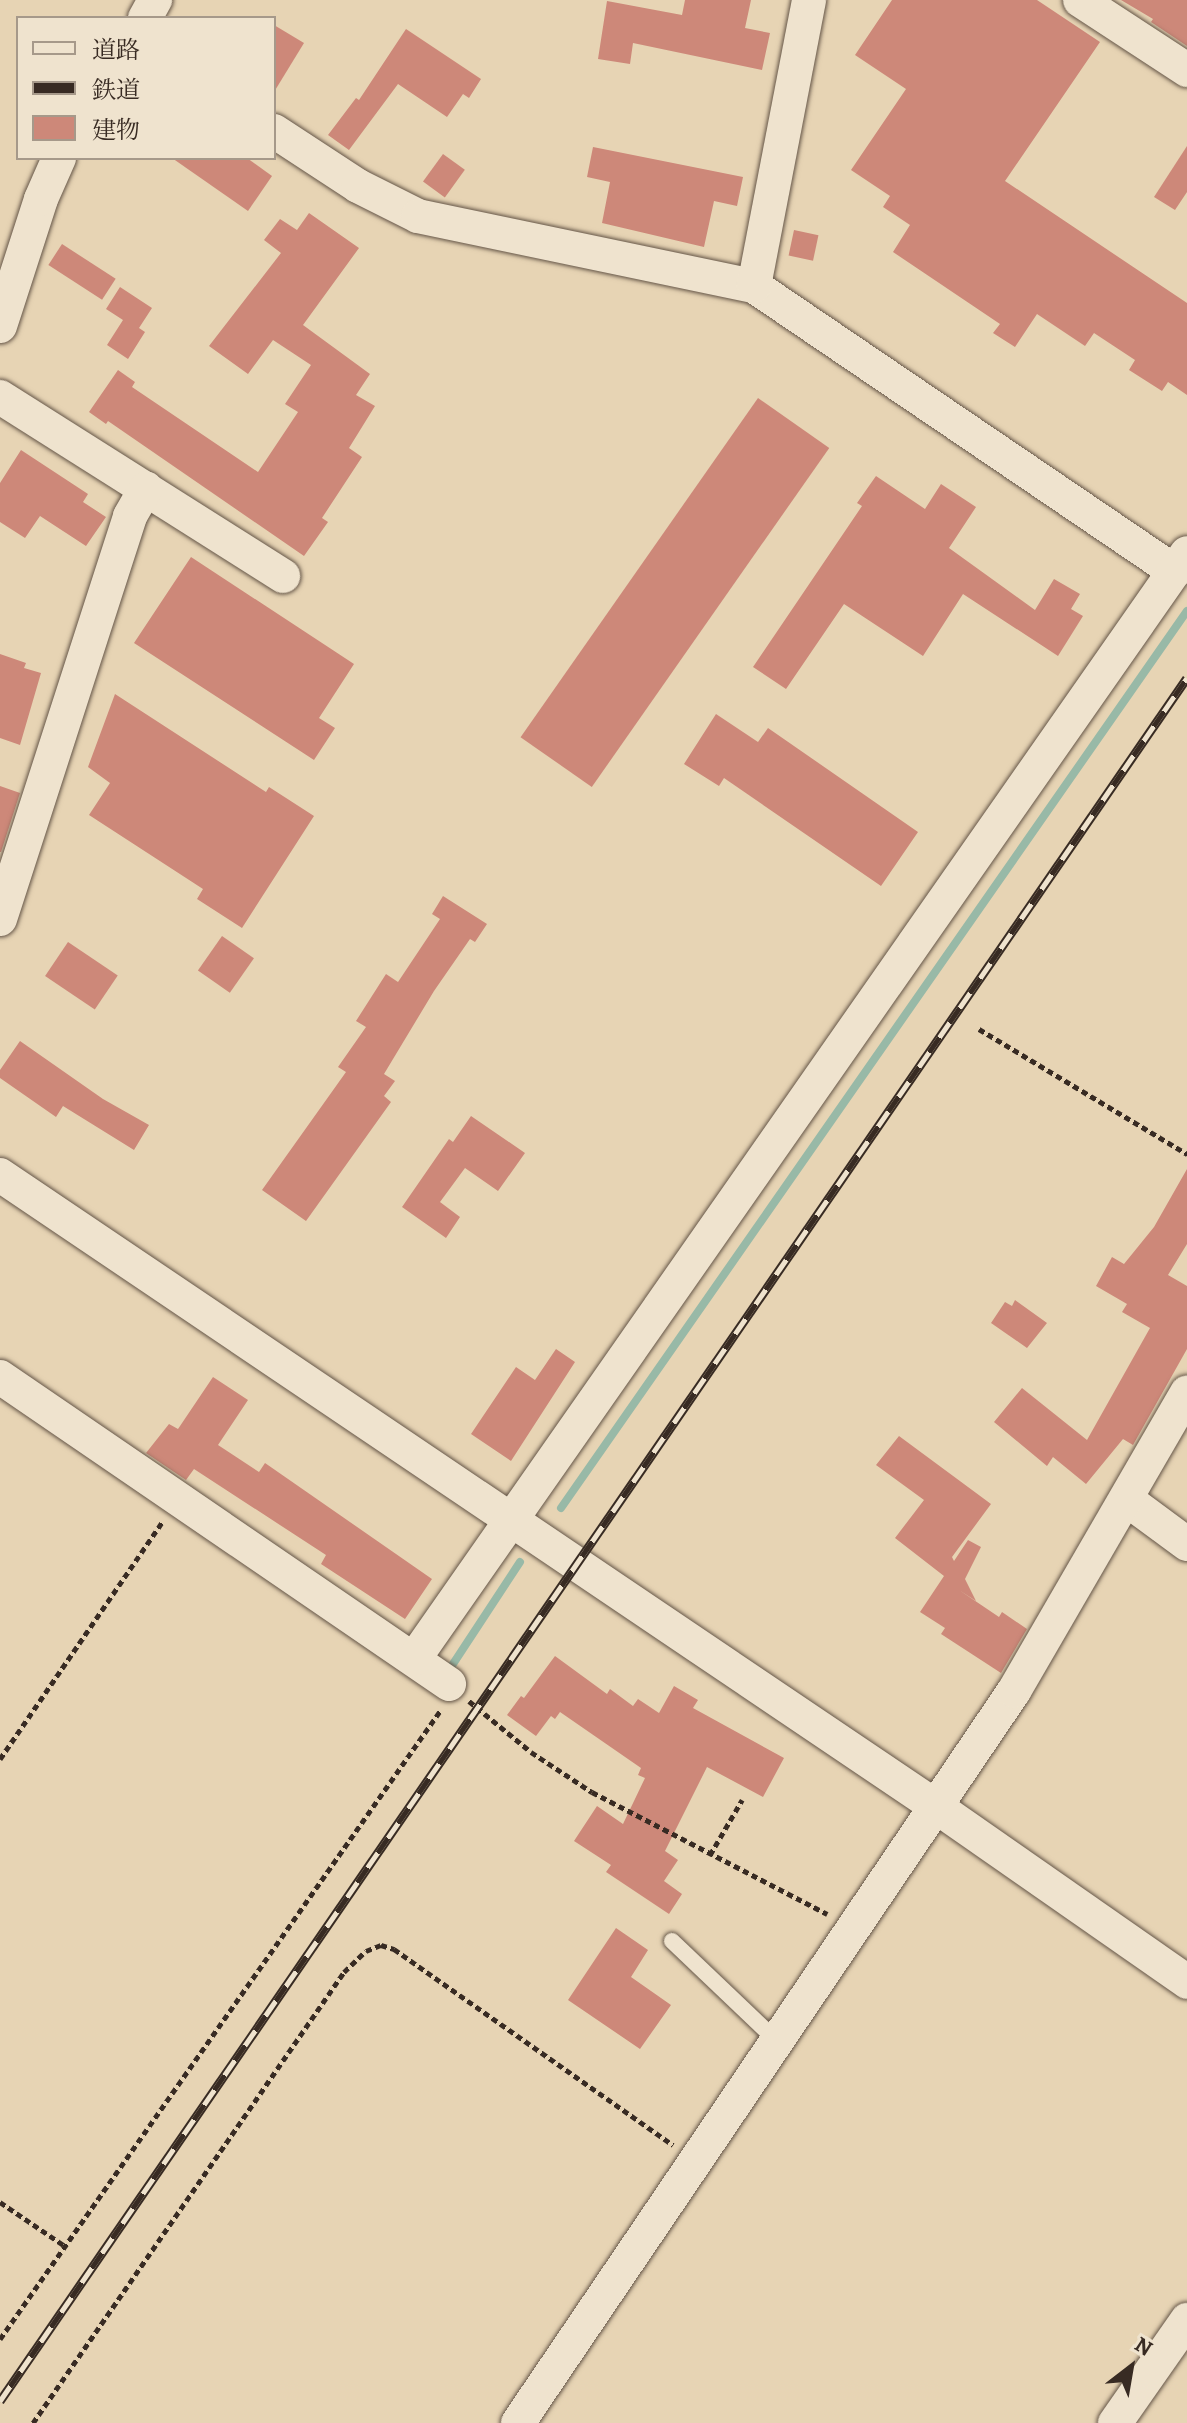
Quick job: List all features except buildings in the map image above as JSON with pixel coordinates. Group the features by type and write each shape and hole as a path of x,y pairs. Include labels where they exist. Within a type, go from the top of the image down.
{"street":[{"path":"754,286 809,0"},
{"path":"1080,0 1187,70"},
{"path":"276,132 358,186 418,216 754,286 1181,562 414,1659"},
{"path":"0,326 41,199 58,160"},
{"path":"0,397 283,576"},
{"path":"0,919 130,516 146,488"},
{"path":"0,1175 938,1808 1187,1982"},
{"path":"0,1377 449,1684"},
{"path":"518,2423 853,1927 938,1808 1014,1691 1187,1393"},
{"path":"1126,1499 1187,1544"},
{"path":"1115,2423 1187,2320"}],"lane":[{"path":"672,1941 778,2042"}],"path":[{"path":"979,1029 1187,1154"},
{"path":"0,1759 178,1498"},
{"path":"0,2339 444,1704 449,1684 531,1752 592,1792 853,1927"},
{"path":"710,1855 742,1800"},
{"path":"33,2423 344,1972 366,1951 381,1945 394,1949 697,2162"},
{"path":"0,2202 65,2246"}],"waterway":[{"path":"561,1508 1187,611"},
{"path":"453,1664 520,1562"}],"railway":[{"path":"0,2401 1187,678"}]}
